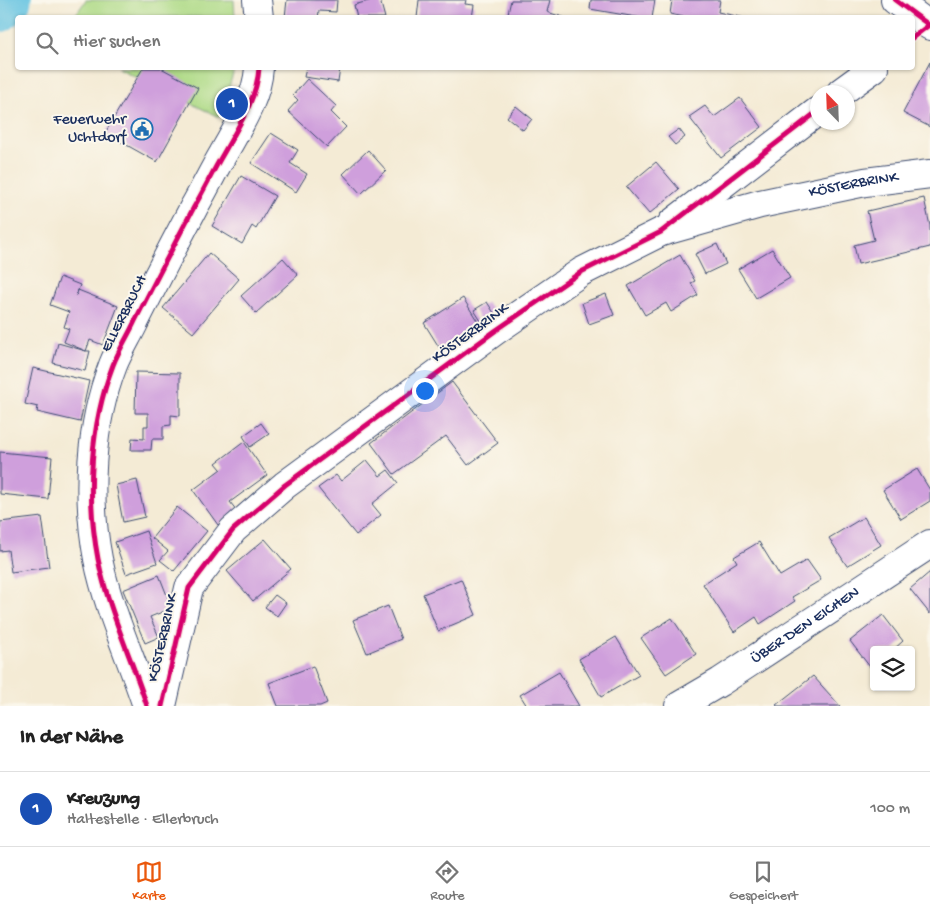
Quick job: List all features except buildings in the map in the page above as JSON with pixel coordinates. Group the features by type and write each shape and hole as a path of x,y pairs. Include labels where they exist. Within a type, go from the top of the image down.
{"street":[{"path":"257,0 259,15"},
{"path":"895,0 910,15"},
{"path":"915,20 924,29"},
{"name":"ELLERBRUCH","path":"147,706 117,623 99,560 92,509 93,461 100,410 117,357 222,154 239,128 251,100 258,70"},
{"path":"851,85 871,70"},
{"name":"KÖSTERBRINK","path":"661,232 810,117"},
{"name":"KÖSTERBRINK","path":"162,706 188,588 233,530 285,485 495,331 581,272 661,232 760,204 865,182 930,174"},
{"name":"ÜBER DEN EICHEN","path":"679,706 720,682 930,544"}],"green space":[{"path":"86,0 234,0 235,15 75,15"},
{"path":"122,70 234,70 219,117"}],"waterway":[{"path":"0,12 11,0"}],"cycle path":[{"path":"895,0 929,25 915,36"},
{"path":"147,706 102,578 94,535 91,486 92,461 99,412 115,359 251,102 259,70"},
{"path":"162,706 189,588 233,530 285,485 495,331 581,272 661,232 810,117"}],"place":[{"name":"Kreuzung","path":"232,104"},
{"name":"Feuerwehr Uchtdorf","path":"142,129"}]}
